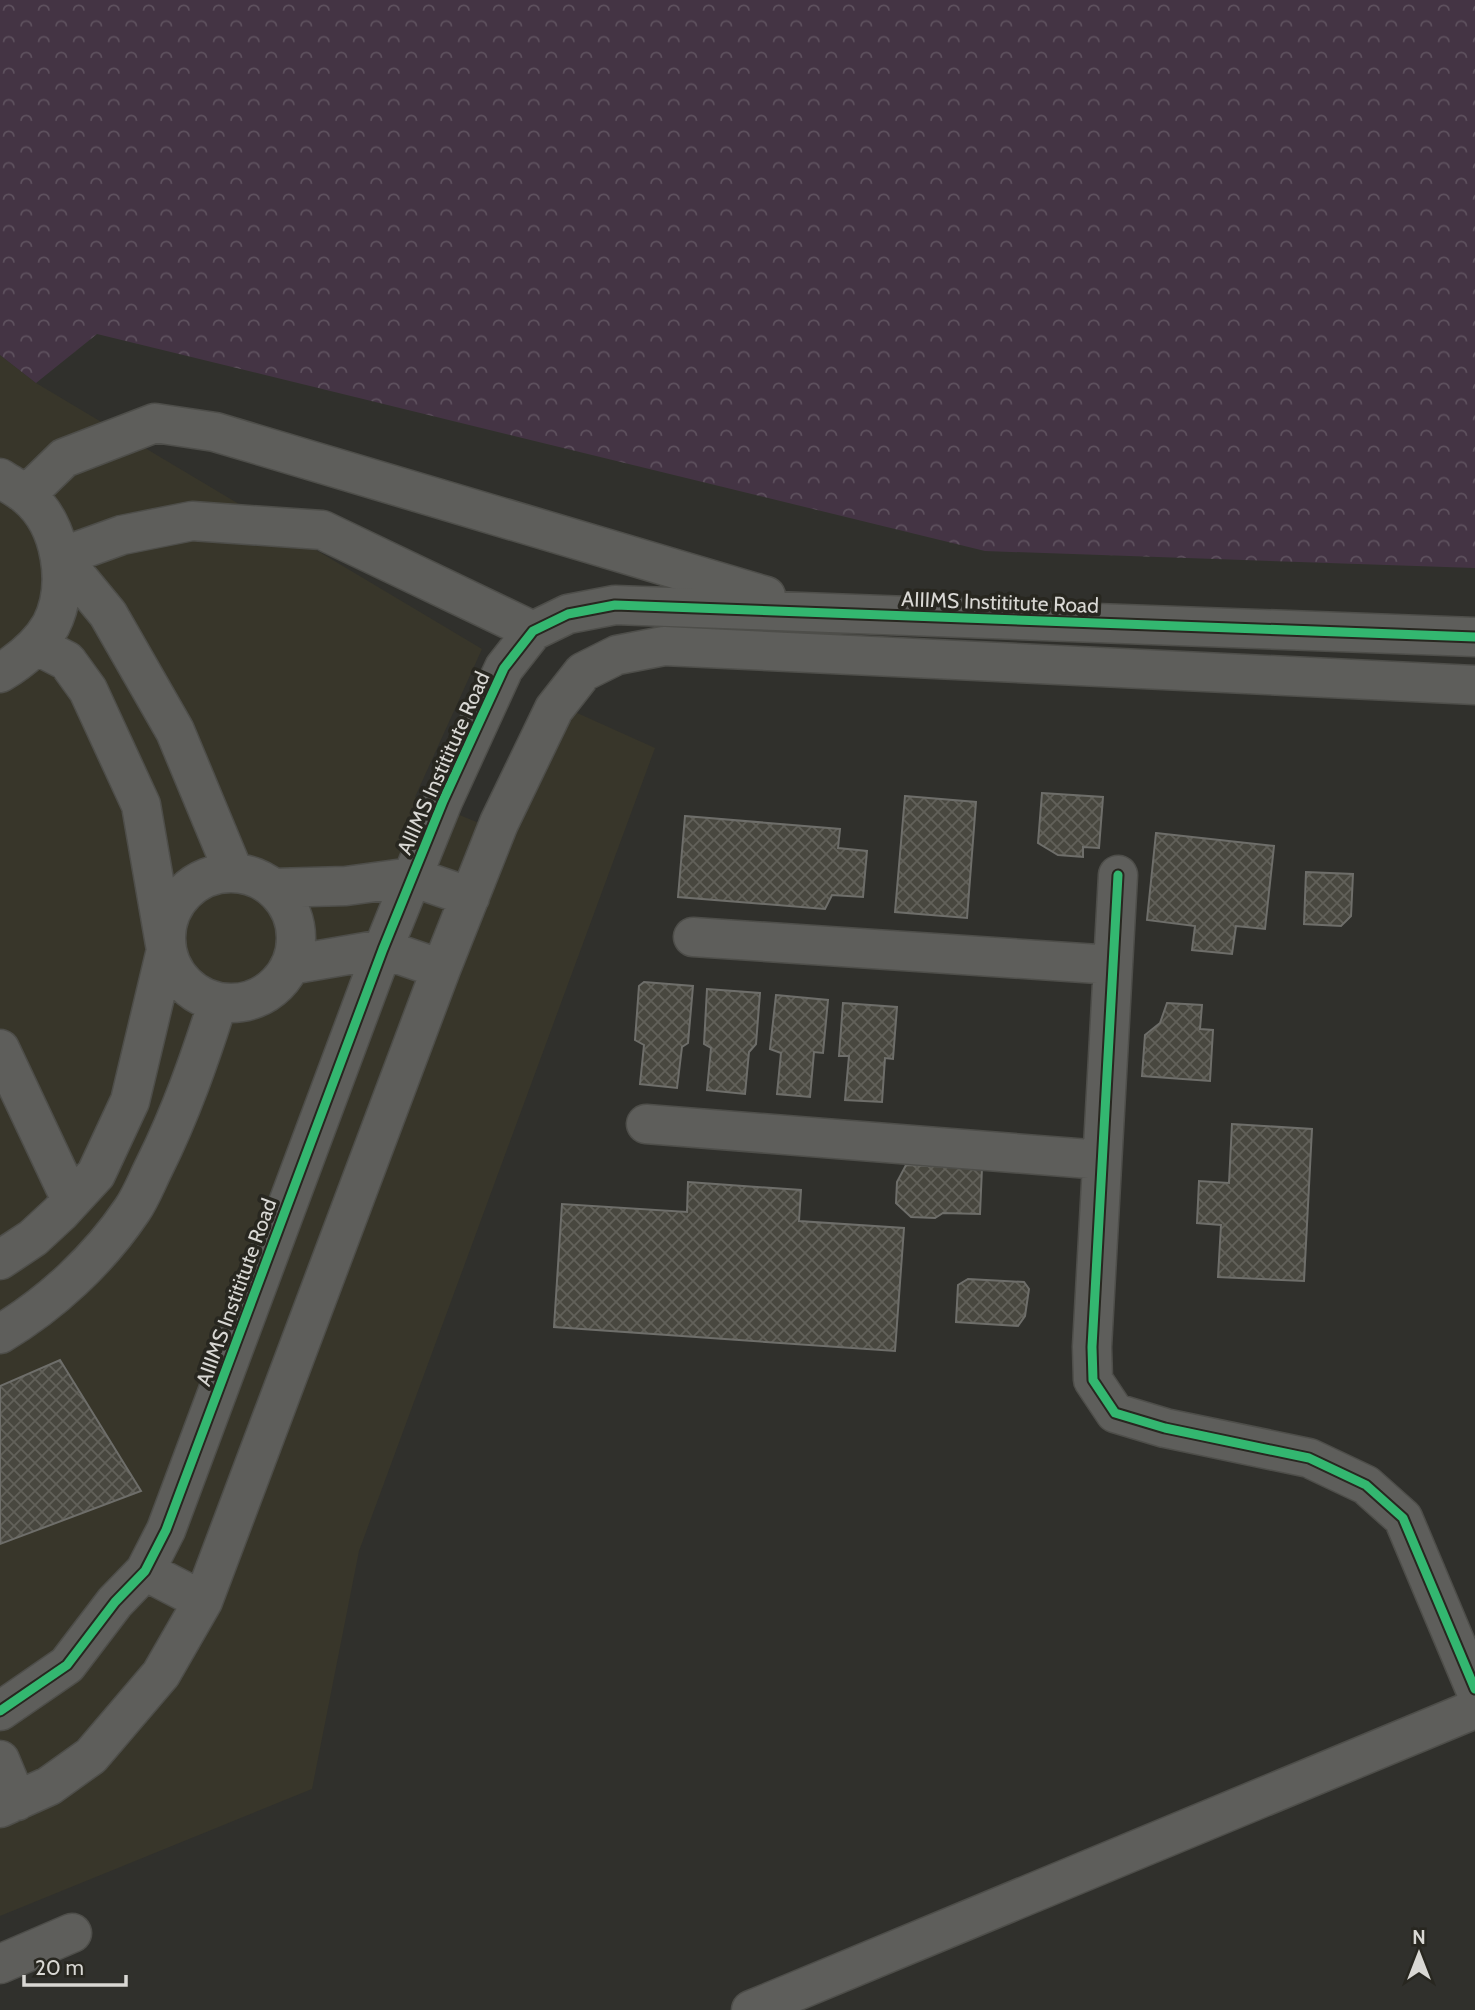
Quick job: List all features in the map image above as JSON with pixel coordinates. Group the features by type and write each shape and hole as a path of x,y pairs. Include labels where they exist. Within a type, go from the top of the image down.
{"street":[{"path":"18,490 64,458 155,423 215,432 820,612"},
{"path":"0,454 18,490 50,525 61,557 61,592 51,625 30,653 0,673"},
{"path":"61,557 122,535 192,521 322,530 533,631"},
{"path":"0,1260 33,1238 96,1174 130,1101 166,950 168,919 178,900 193,885 212,876 234,873 176,731 108,614 61,557"},
{"name":"AIIIMS Instititute Road","path":"0,1711 67,1665 115,1602 145,1571 166,1530 383,949 443,801 504,668 533,631 568,614 615,605 1475,637"},
{"path":"36,645 67,662 88,690 141,805 166,950 181,980 198,994 218,1002 240,1002 261,996 278,983 290,965 296,945 295,924 287,904 273,888"},
{"path":"0,1760 22,1798 91,1756 161,1674 203,1601 499,823 554,709 583,672 617,655 664,646 1475,685"},
{"name":"AIIIMS Instititute Road","path":"234,873 254,877 273,888 346,886 412,877 470,897"},
{"path":"1118,875 1092,1347 1093,1380 1115,1413 1165,1428 1309,1458 1366,1485 1403,1518 1475,1689"},
{"path":"693,937 1113,965"},
{"path":"290,965 383,949 441,970"},
{"path":"0,1335 55,1296 100,1252 133,1209 173,1129 197,1069 218,1002"},
{"path":"0,1049 71,1200"},
{"path":"646,1124 1102,1160"},
{"path":"145,1571 203,1601"},
{"path":"751,2010 1475,1709"},
{"path":"0,1964 72,1933"}],"shaded area":[{"path":"0,355 36,383 482,649 415,797 514,837 575,712 655,748 359,1551 312,1789 0,1916"}],"green space":[{"path":"0,0 1475,0 1475,568 985,551 97,334 36,383 0,355"}],"building":[{"path":"1042,793 1103,797 1099,848 1083,847 1083,857 1058,855 1038,843"},
{"path":"905,796 976,802 967,918 895,912"},
{"path":"685,816 840,829 838,848 867,851 863,897 832,895 825,909 678,897"},
{"path":"1156,833 1274,846 1265,929 1236,926 1232,954 1192,950 1195,926 1147,920"},
{"path":"1306,872 1353,874 1351,916 1341,926 1304,924"},
{"path":"644,982 693,986 688,1043 682,1047 677,1088 640,1084 644,1045 635,1040 639,986"},
{"path":"707,989 760,993 756,1044 749,1052 745,1094 707,1090 711,1048 704,1044"},
{"path":"776,995 828,1000 823,1053 814,1052 810,1097 777,1094 781,1053 770,1049"},
{"path":"843,1003 897,1007 893,1059 885,1058 882,1102 845,1100 849,1056 839,1056"},
{"path":"1167,1003 1202,1005 1200,1029 1213,1030 1210,1081 1142,1076 1145,1035 1160,1023"},
{"path":"1232,1124 1312,1129 1304,1281 1218,1277 1221,1225 1197,1223 1199,1181 1229,1183"},
{"path":"906,1165 982,1168 980,1214 943,1213 935,1218 911,1217 896,1203 897,1182"},
{"path":"688,1182 801,1190 799,1221 904,1228 895,1351 554,1327 562,1204 687,1212"},
{"path":"968,1279 1024,1282 1029,1289 1025,1316 1018,1326 956,1322 958,1285"},
{"path":"60,1360 141,1491 0,1544 0,1386"}],"cycle path":[{"path":"0,1711 67,1665 115,1602 145,1571 166,1530 383,949 443,801 504,668 533,631 568,614 615,605 1475,637"},
{"path":"1118,875 1092,1347 1093,1380 1115,1413 1165,1428 1309,1458 1366,1485 1403,1518 1475,1689"}]}
